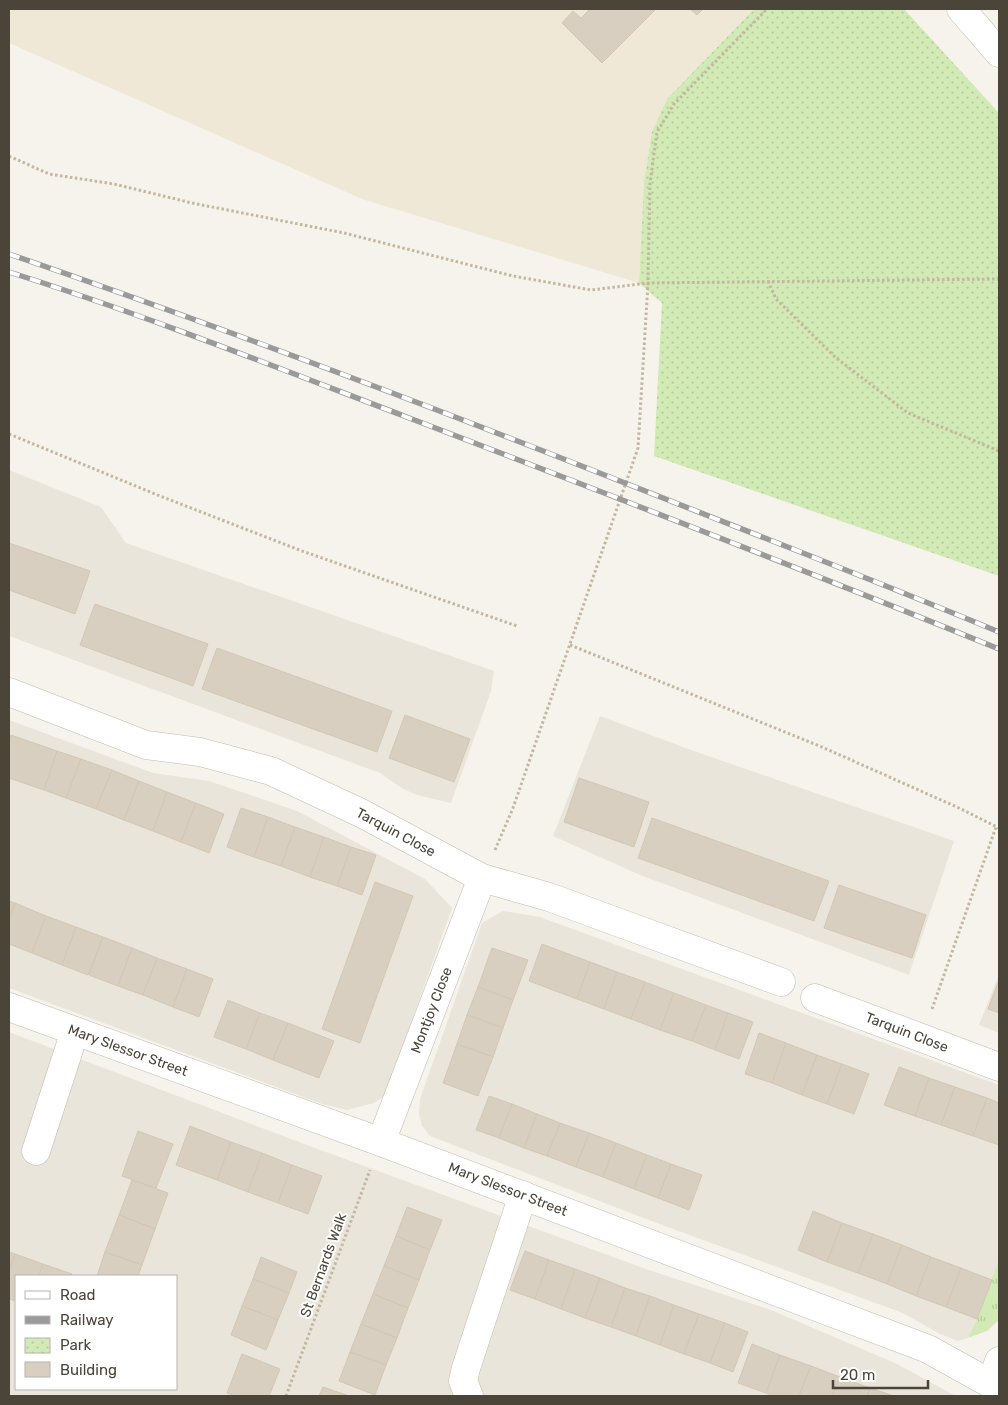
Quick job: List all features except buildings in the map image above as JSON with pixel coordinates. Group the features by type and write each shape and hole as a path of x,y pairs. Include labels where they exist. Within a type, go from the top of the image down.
{"street":[{"path":"961,9 999,53"},
{"name":"Tarquin Close","path":"9,692 146,745 200,752 271,771 361,813 482,878 549,897 781,982"},
{"name":"Montjoy Close","path":"381,1142 482,878"},
{"name":"Tarquin Close","path":"815,998 999,1067"},
{"name":"Mary Slessor Street","path":"9,1007 523,1195 928,1349 997,1379"},
{"path":"36,1151 76,1032"},
{"path":"469,1396 463,1381 466,1368 523,1195"}],"path":[{"path":"482,878 513,808 638,448 648,283 650,183 657,132 674,104 767,9"},
{"path":"9,156 49,174 114,184 192,203 344,233 513,276 592,290 648,283 999,279"},
{"path":"768,281 776,299 835,357 908,412 999,451"},
{"path":"9,434 160,496 302,550 517,626"},
{"path":"570,645 822,746 960,808 998,828 922,1038"},
{"name":"St Bernards Walk","path":"286,1396 381,1142"}],"shaded area":[{"path":"9,9 754,9 667,99 652,131 644,182 639,283 362,199 9,43"},
{"path":"9,470 101,507 126,543 494,671 491,691 451,803 417,795 403,789 380,773 9,636"},
{"path":"600,716 691,750 954,841 909,975 640,875 553,836"},
{"path":"9,720 153,773 209,781 297,811 425,879 452,908 385,1096 374,1103 347,1110 322,1104 9,988"},
{"path":"503,911 540,917 999,1085 999,1260 968,1338 958,1341 940,1334 903,1313 662,1225 430,1136 422,1126 419,1113 420,1099 482,923"},
{"path":"999,974 999,1033 979,1025"},
{"path":"9,1032 307,1145 646,1269 771,1310 895,1363 956,1396 9,1396"}],"green space":[{"path":"754,9 904,9 999,113 999,576 654,456 662,303 639,283 644,182 652,131 667,99"},
{"path":"999,1259 999,1320 987,1331 968,1338 977,1319"}],"railway":[{"path":"9,254 253,341 416,402 829,563 999,632"},
{"path":"9,272 108,305 257,360 702,531 999,649"}]}
